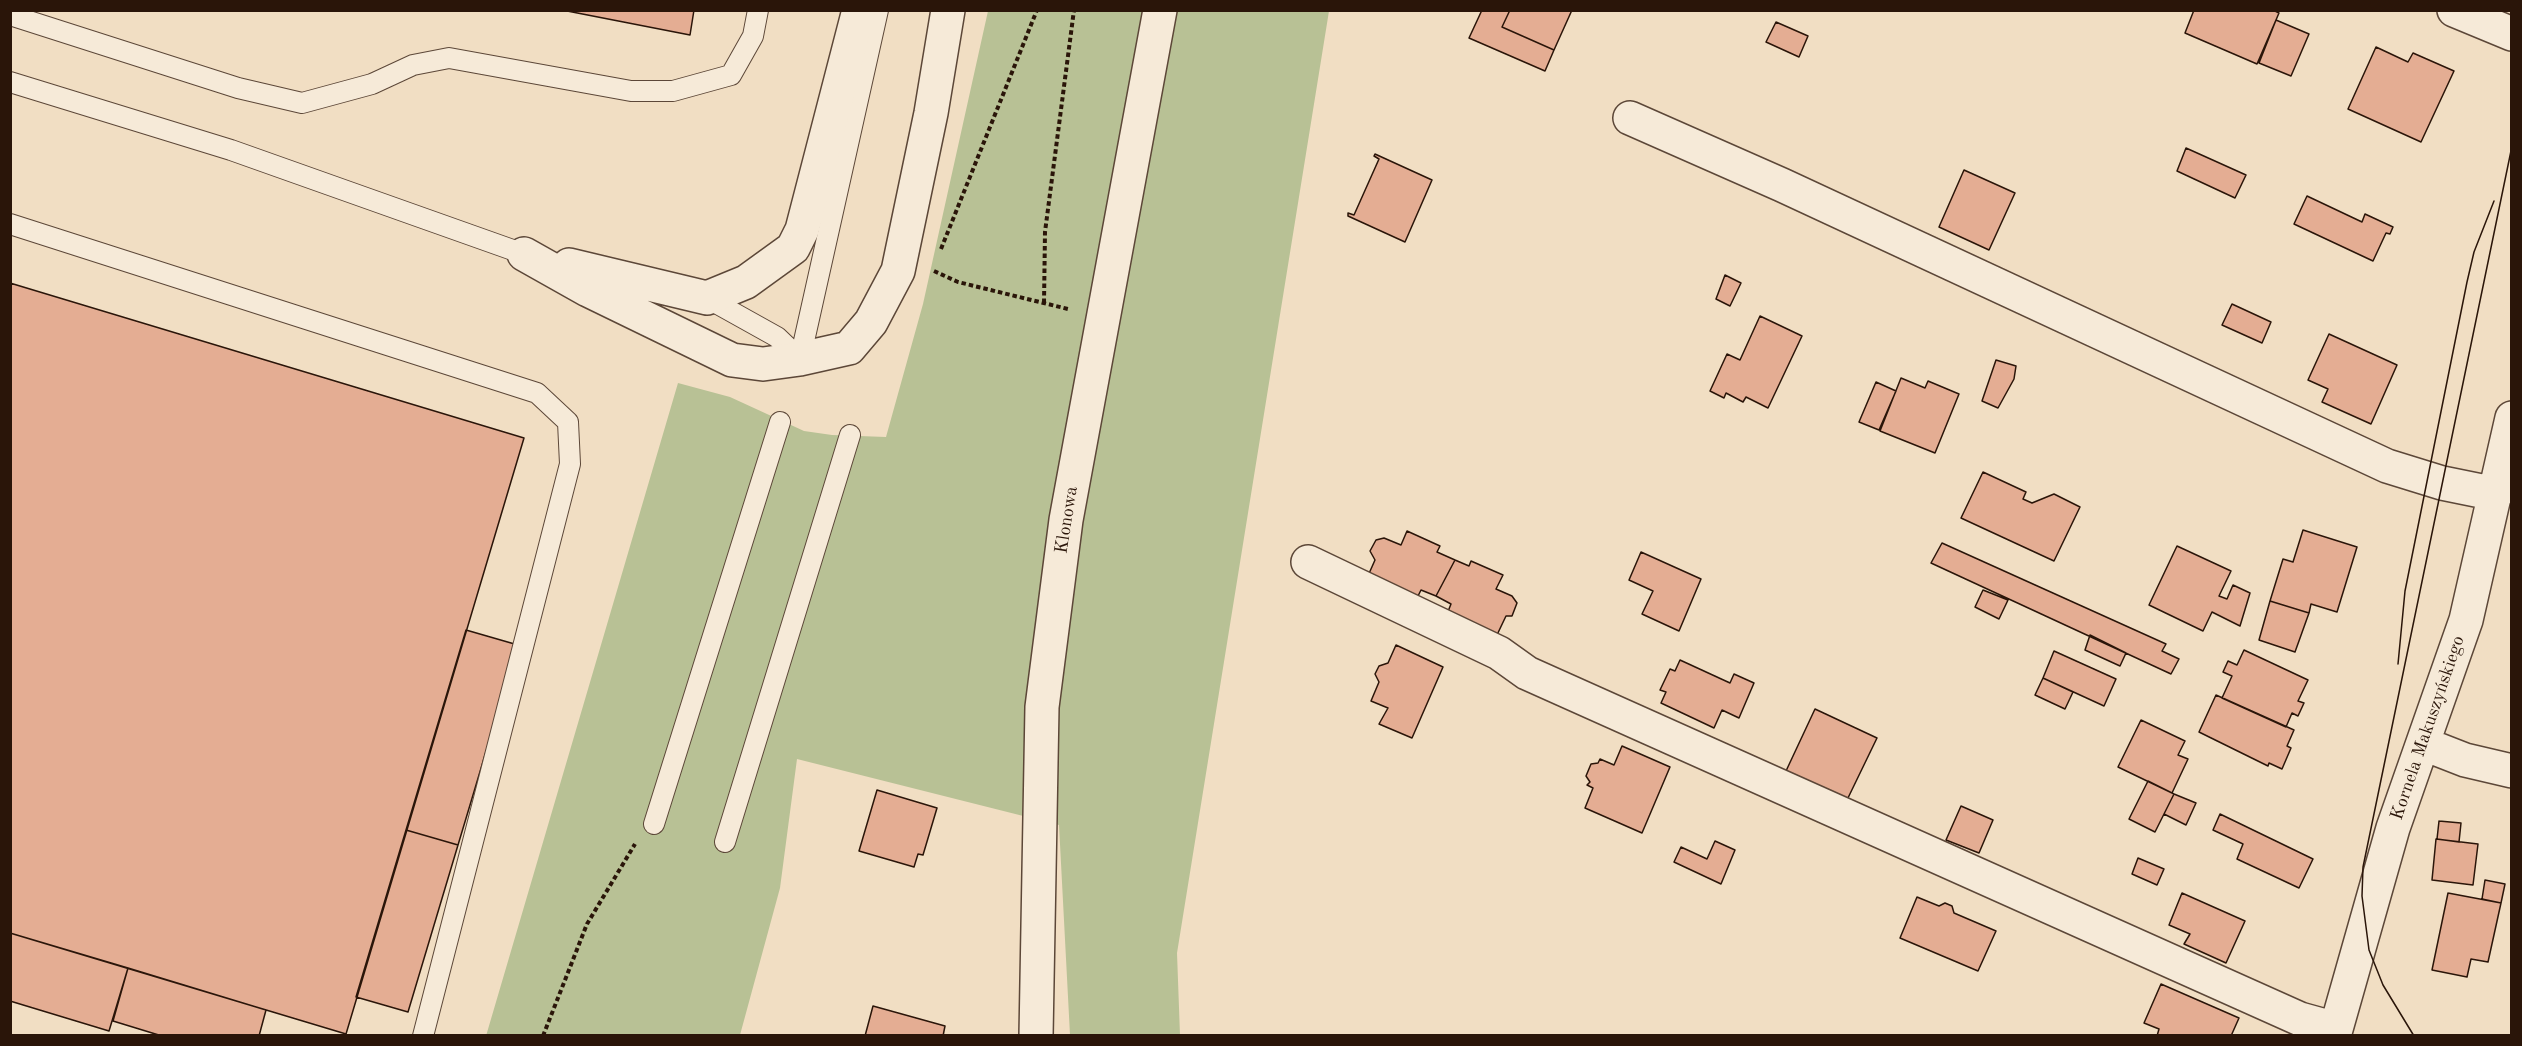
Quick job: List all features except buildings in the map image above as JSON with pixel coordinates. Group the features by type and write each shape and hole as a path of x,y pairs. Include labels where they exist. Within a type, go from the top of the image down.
{"street":[{"path":"524,254 707,298 746,282 793,248 802,230 859,10"},
{"path":"524,254 588,290 732,360 764,364 849,348 871,322 898,271 932,112 948,10"},
{"name":"Klonowa","path":"1036,1035 1042,707 1066,520 1160,10"},
{"path":"2454,10 2511,34"},
{"path":"1630,118 1782,185 2387,466 2442,483 2496,494"},
{"name":"Kornela Makuszyńskiego","path":"2335,1032 2393,828 2466,620 2496,494 2511,418"},
{"path":"1308,562 1499,653 1538,678 2300,1019 2335,1032"},
{"path":"2424,744 2464,760 2511,771"}],"lane":[{"path":"10,15 238,88 302,103 372,84 414,65 449,58 631,91 673,91 730,75 753,36 758,10"},
{"path":"800,359 878,10"},
{"path":"10,82 231,150 524,254"},
{"path":"10,224 537,393 568,422 570,464 423,1035"},
{"path":"707,298 777,337 800,359"},
{"path":"654,824 780,422"},
{"path":"725,842 850,435"}],"path":[{"path":"1036,301 958,282 933,271 1037,10"},
{"path":"1044,303 1045,232 1074,10"},
{"path":"543,1035 588,924 634,846 654,824"}],"green space":[{"path":"988,11 1329,11 1177,953 1180,1035 1070,1035 1059,825 797,759 780,888 740,1035 486,1036 678,383 730,397 804,431 832,435 886,437 923,304"}],"tram line":[{"path":"2414,1036 2383,985 2369,950 2362,896 2363,867 2512,146"},
{"path":"2398,664 2405,591 2467,282 2474,252 2494,201"}]}
